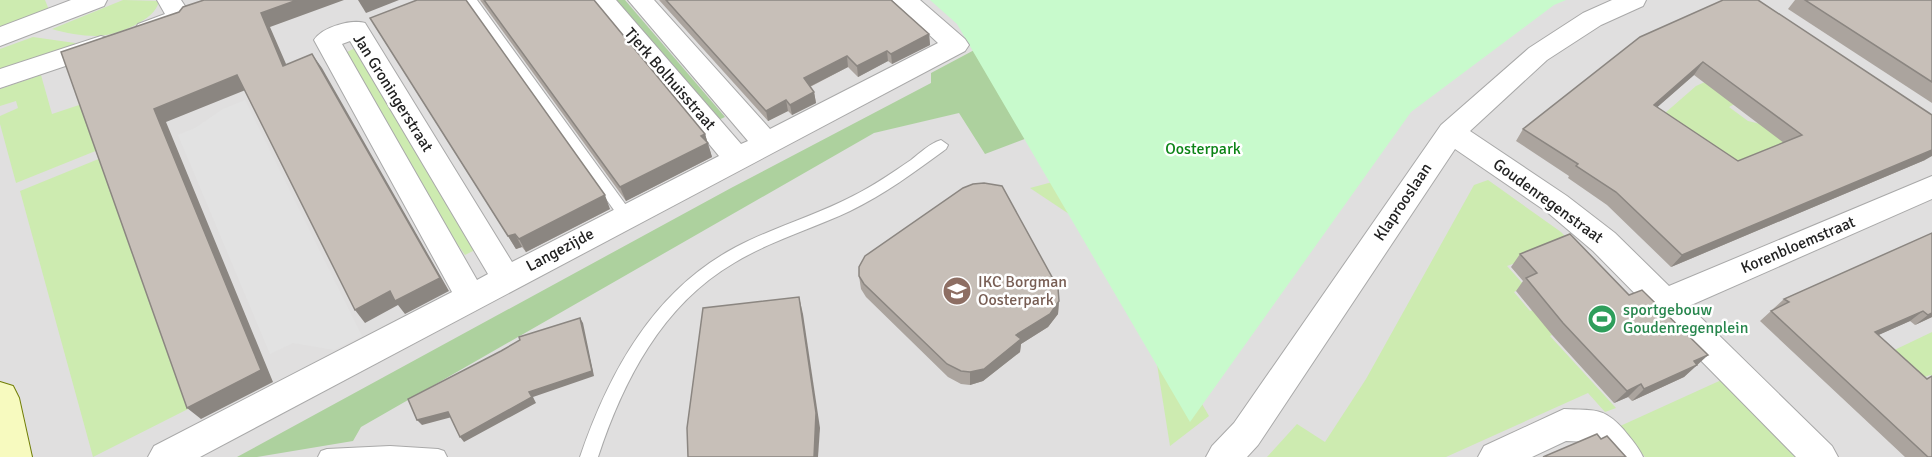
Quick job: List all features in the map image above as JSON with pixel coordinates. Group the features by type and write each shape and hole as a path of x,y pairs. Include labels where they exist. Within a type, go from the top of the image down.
{"street":[{"path":"0,37 95,0"},
{"path":"0,79 180,18 169,0"},
{"name":"Tjerk Bolhuisstraat","path":"602,0 738,158"},
{"name":"Tjerk Bolhuisstraat","path":"640,0 766,143"},
{"name":"Langezijde","path":"165,457 956,45 904,0"},
{"name":"Klaprooslaan","path":"1224,457 1246,434 1451,132 1538,54 1592,19 1634,0"},
{"name":"Jan Groningerstraat","path":"471,297 327,40 366,25 506,278"},
{"name":"Goudenregenstraat","path":"1451,132 1565,210 1604,242 1820,457"},
{"name":"Korenbloemstraat","path":"1665,302 1932,187"},
{"path":"0,398 14,457"},
{"path":"1496,457 1564,425 1599,427 1625,457"}],"lane":[{"path":"471,0 626,216"},
{"path":"589,457 594,440 628,362 669,306 713,268 773,236 846,207 901,175 941,145"},
{"path":"327,457 390,454 438,457"}],"shaded area":[{"path":"0,0 1932,0 1932,457 0,457"},
{"path":"245,100 362,336 334,350 293,343 270,354 178,135 195,128 223,109"}],"green space":[{"path":"0,0 45,0 49,10 0,28"},
{"path":"123,0 159,1 156,8 142,21 112,34 95,36 52,29"},
{"path":"611,0 625,0 725,117 716,121"},
{"name":"Oosterpark","path":"930,0 1566,0 1554,5 1411,112 1190,422 957,24"},
{"path":"33,37 75,44 0,70 0,49"},
{"path":"355,48 477,249 465,255 458,245 455,247 345,53"},
{"path":"978,48 1038,134 985,154 959,113 874,133 361,427 353,441 257,457 237,457 731,188 931,83 931,73"},
{"path":"41,75 52,114 82,104 98,150 16,183 0,124 0,116 18,108 16,101 0,106 0,89"},
{"path":"1716,77 1746,98 1729,107 1748,121 1806,135 1724,168 1649,127 1696,86"},
{"path":"101,158 190,408 93,457 20,191"},
{"path":"1071,177 1209,416 1170,446 1156,358 1078,220 1030,188"},
{"path":"1488,180 1561,232 1630,302 1560,247 1507,266 1525,286 1514,292 1530,311 1543,306 1564,329 1550,336 1616,408 1605,412 1588,393 1446,457 1267,457 1297,424 1325,442 1366,379 1474,185"},
{"path":"1932,332 1932,376 1915,381 1886,354"},
{"path":"1728,377 1808,457 1645,457 1618,427"}],"building":[{"path":"204,0 297,0 261,13 283,66 312,54 440,278 395,301 390,291 355,310 237,75 154,109 261,370 187,408 61,52 179,12 183,7"},
{"path":"417,0 466,0 605,195 519,239 515,234 508,236 370,18"},
{"path":"484,0 594,0 705,134 701,136 708,143 620,187"},
{"path":"666,0 891,0 929,34 891,54 887,51 857,66 847,56 804,78 814,92 790,105 786,100 766,111"},
{"path":"1723,0 1758,0 1932,115 1932,150 1682,255 1616,192 1576,166 1578,164 1523,129 1640,37","holes":["1703,62 1802,135 1738,161 1654,105"]},
{"path":"1805,0 1932,0 1932,82"},
{"name":"IKC Borgman Oosterpark","path":"984,183 1002,186 1058,288 1059,301 1050,314 1016,335 1021,339 984,369 970,372 961,371 947,364 864,284 859,276 859,267 865,256 963,188"},
{"path":"1932,233 1932,313 1928,315 1923,311 1875,332 1927,379 1932,376 1932,457 1928,457 1771,311 1789,302 1784,299"},
{"name":"sportgebouw Goudenregenplein","path":"1570,234 1629,295 1642,290 1708,355 1694,361 1697,365 1644,389 1641,384 1627,391 1563,323 1526,278 1537,273 1520,254"},
{"path":"799,297 816,413 814,457 688,457 687,428 703,308"},
{"path":"580,318 592,371 529,392 532,397 460,437 448,412 417,420 408,399 501,351 520,340 519,337"},
{"path":"1597,434 1601,439 1607,436 1626,457 1543,457"}],"place":[{"name":"IKC Borgman Oosterpark","path":"957,291"},
{"name":"sportgebouw Goudenregenplein","path":"1602,319"}]}
